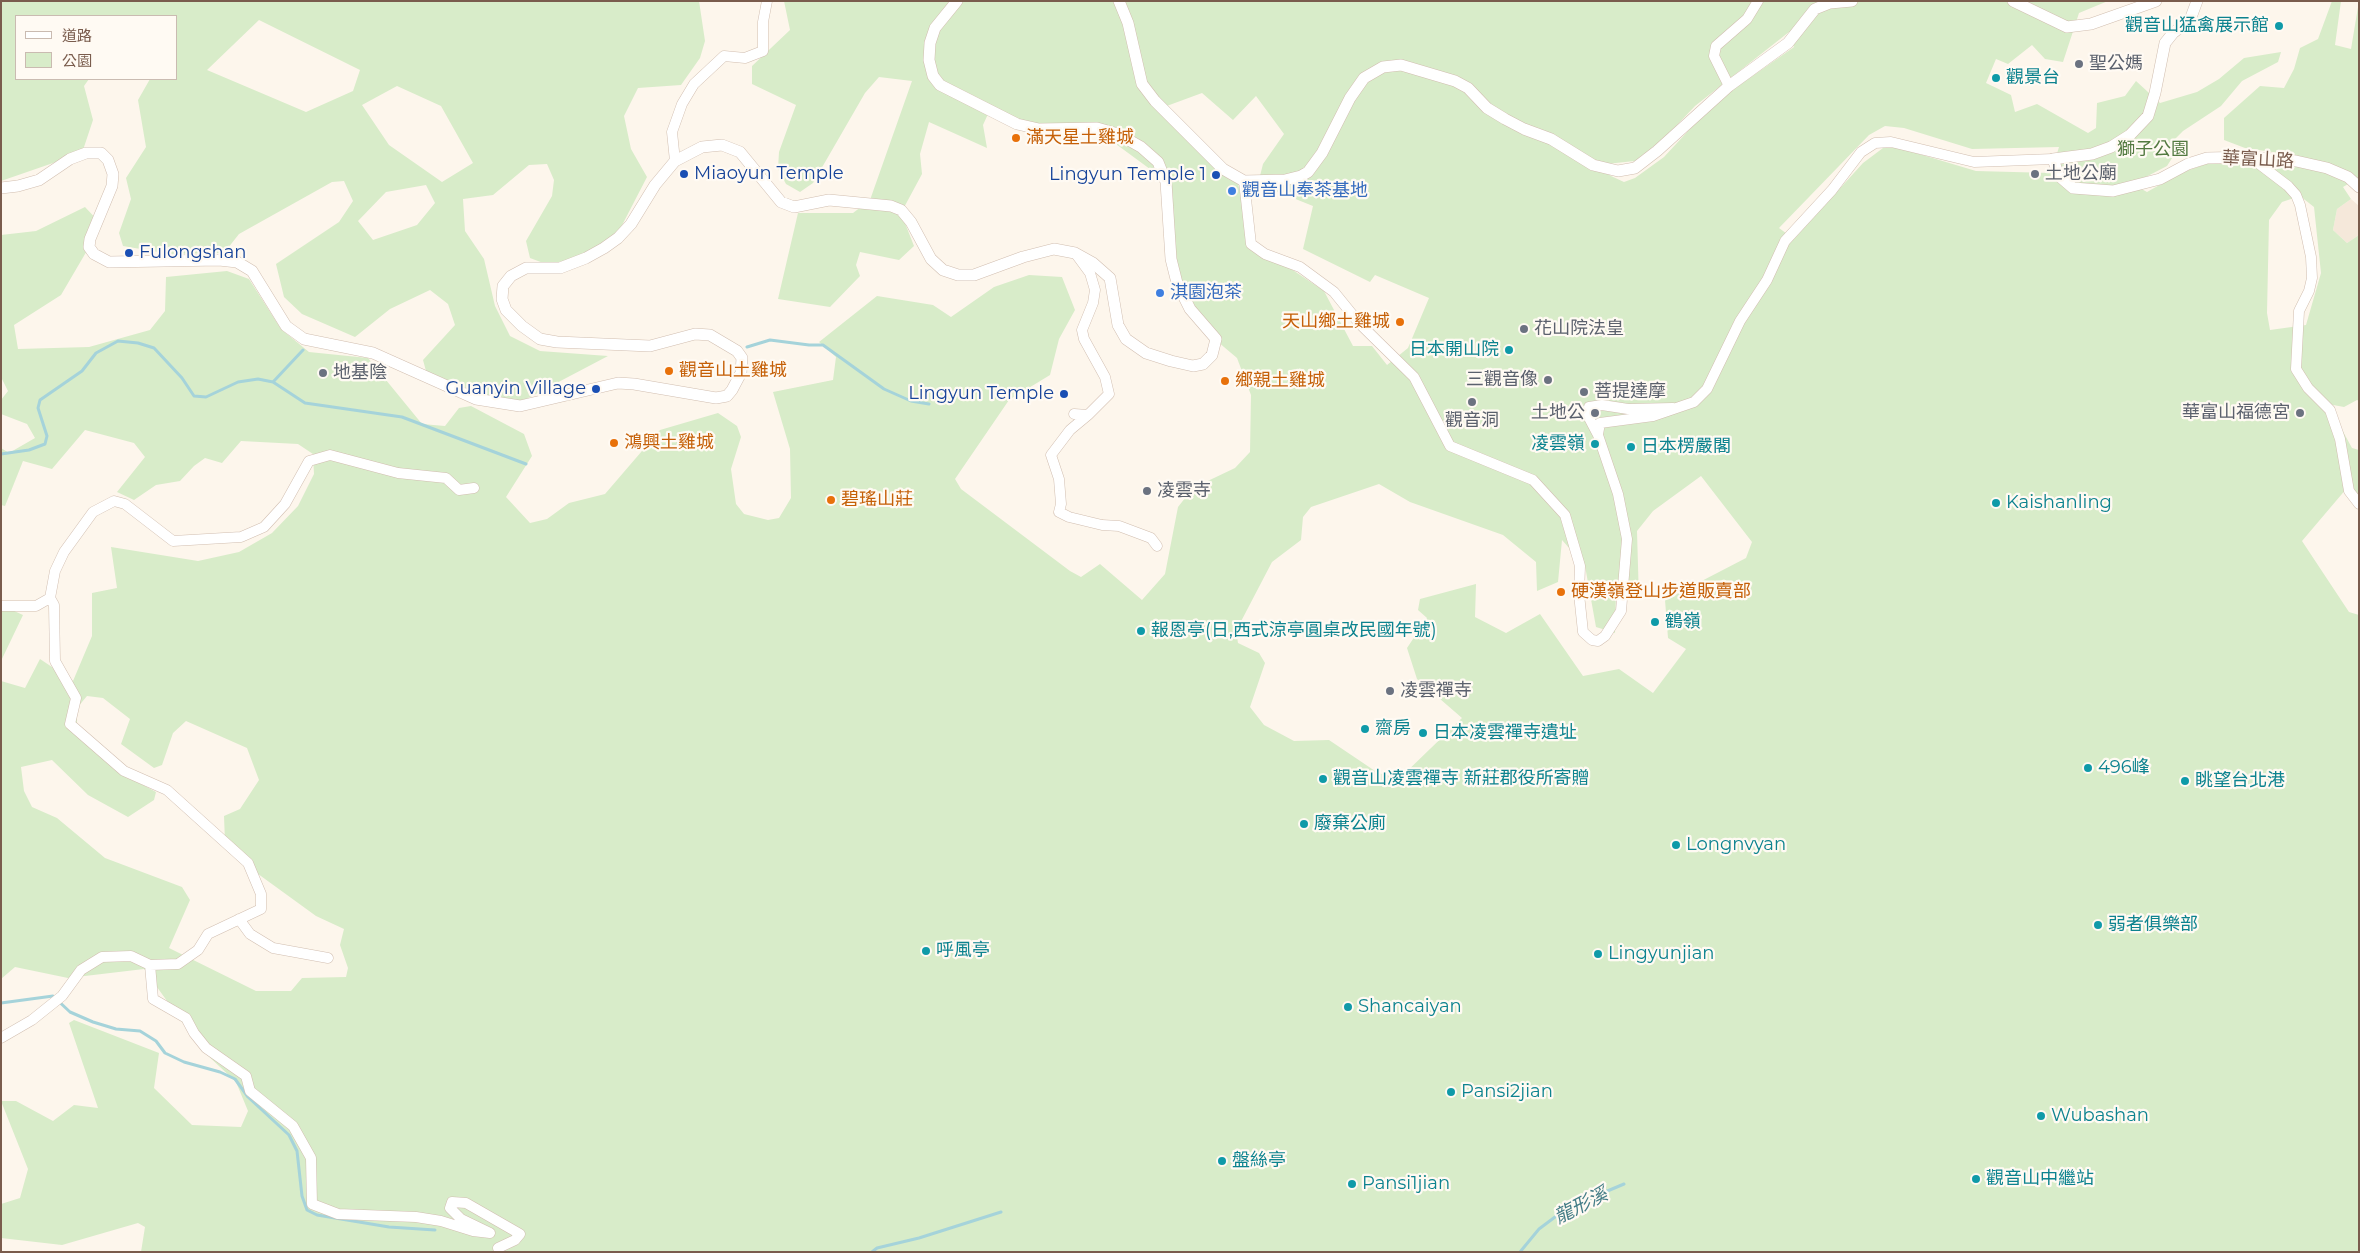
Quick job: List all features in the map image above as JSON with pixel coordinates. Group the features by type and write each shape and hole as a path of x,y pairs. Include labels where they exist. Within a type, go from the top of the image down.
{"street":[{"path":"675,161 672,132 682,104 694,84 724,56 745,58 763,51 763,22 767,1"},
{"path":"1,188 18,186 39,180 70,159 86,153 102,153 108,160 113,174 112,186 90,239 89,247 94,254 109,262 219,260 237,262 252,272 286,326 304,339 373,353 476,399 520,406 618,383 716,398 727,396 741,373 742,358 736,351 710,335 695,334 650,346 556,342 540,339 522,326 506,310 502,299 503,286 512,276 526,268 560,268 571,265 618,238 631,224 655,185 675,161 702,148 722,145 740,152 781,202 794,207 829,200 891,206 901,210 911,222 931,259 943,270 958,275 974,275 1054,249 1075,253 1093,262 1110,278 1118,325 1126,339 1135,347 1171,361 1193,366 1204,364 1209,359 1216,339 1190,309 1177,283 1171,258 1166,182 1158,162 1141,147 1118,134 1097,128 1039,129 1018,124 940,85 933,76 929,60 930,42 935,28 957,1"},
{"path":"1119,1 1128,23 1142,84 1155,101 1223,170 1244,181 1285,180 1302,176 1308,172 1322,154 1350,98 1364,78 1382,67 1401,65 1455,81 1468,88 1487,108 1505,119 1524,129 1551,139 1593,165 1618,171 1635,168 1657,151 1729,86 1788,43 1815,10 1830,4 1852,1"},
{"path":"1729,86 1714,56 1716,46 1747,19 1758,1"},
{"path":"2014,1 2067,27 2091,24 2156,1"},
{"path":"1598,435 1600,423 1653,416 1694,402 1707,389 1740,321 1767,280 1785,241 1832,190 1861,152 1875,143 1892,142 1974,162 2053,159 2092,154 2111,147 2130,136 2148,116 2155,93 2165,43 2173,33 2190,20 2197,1"},
{"path":"2250,157 2288,186 2296,195 2300,205 2311,257 2312,278 2309,292 2299,311 2296,369 2308,388 2330,410 2340,438 2349,491 2359,504"},
{"name":"華富山路","path":"2053,159 2059,176 2074,188 2113,191 2160,180 2188,164 2208,158 2250,157 2296,161 2327,168 2348,177 2359,187"},
{"path":"1244,181 1251,244 1266,254 1300,267 1334,292 1360,324 1414,377 1450,446 1533,480 1565,515 1580,566 1579,594 1583,632 1592,640 1598,641 1613,626 1621,611 1627,539 1618,494 1598,435 1588,416 1589,407 1602,405 1628,409 1673,408"},
{"path":"1075,253 1090,273 1095,290 1093,303 1082,330 1084,339 1105,377 1109,394 1070,430 1052,455 1059,480 1061,504 1059,512 1069,517 1102,525 1119,526 1151,538 1157,546"},
{"path":"1074,414 1088,415"},
{"path":"1,1038 32,1020 62,996 81,970 102,957 131,956 150,965 178,964 198,950 208,934 261,909 261,894 248,863 167,790 124,771 70,724 76,698 55,661 54,605 50,598 55,571 64,552 93,512 114,501 125,504 173,541 241,536 264,527 286,504 309,461 330,455 398,473 446,478 459,490 474,488"},
{"path":"1,606 36,606 50,598"},
{"path":"239,919 250,934 273,948 328,958"},
{"path":"150,965 153,999 186,1018 194,1034 206,1048 246,1076 250,1091 293,1126 311,1158 312,1204 338,1214 416,1217 441,1221 473,1231 490,1232 461,1219 450,1208 452,1202 466,1203 520,1234 515,1240 498,1248"}],"shaded area":[{"path":"2351,199 2359,206 2359,235 2347,243 2333,230 2337,209"}],"green space":[{"path":"1,1 699,1 705,41 700,58 681,85 638,88 624,116 631,149 647,177 618,233 577,259 546,264 530,258 526,241 552,196 554,180 547,164 529,165 493,195 463,199 465,231 484,259 495,306 510,336 540,351 608,356 511,407 426,371 423,360 455,325 448,304 430,290 390,309 355,337 302,314 284,297 276,264 339,222 353,201 344,181 332,182 239,234 224,253 170,254 123,246 119,233 131,199 126,178 146,147 138,100 149,80 178,80 178,15 15,15 15,80 88,80 84,86 93,120 82,153 1,181","holes":["259,20 360,70 353,91 306,112 207,70","397,86 441,106 473,163 442,182 389,145 362,105","426,185 435,203 417,225 373,240 358,221 386,192"]},
{"name":"獅子公園","path":"784,1 2108,1 2079,13 2063,62 2045,59 2032,45 2008,64 1996,59 1986,83 2011,95 2015,112 2037,104 2088,133 2096,128 2097,103 2125,96 2136,81 2160,103 2197,92 2219,79 2244,58 2281,52 2278,62 2242,81 2221,106 2183,131 2174,140 2174,155 2167,166 2140,180 2136,186 2147,192 2181,173 2206,164 2261,164 2294,169 2299,156 2245,148 2224,140 2224,118 2260,86 2284,88 2294,69 2300,48 2318,39 2332,1 2341,1 2335,45 2351,49 2359,1 2359,183 2355,180 2343,187 2351,199 2337,209 2333,230 2347,243 2359,235 2359,401 2357,400 2344,407 2328,404 2352,448 2359,450 2359,499 2347,488 2302,541 2349,612 2359,615 2359,1252 141,1252 145,1227 138,1223 62,1245 1,1238 1,1204 20,1198 28,1169 1,1101 16,1101 53,1121 74,1105 98,1108 69,1023 74,1020 159,1053 154,1088 192,1125 241,1127 248,1111 236,1082 203,1051 144,969 68,978 15,967 1,979 1,681 25,688 40,659 73,681 92,636 92,593 117,588 111,547 198,561 239,552 272,533 298,506 314,474 313,454 298,444 241,441 222,463 205,458 194,466 180,481 156,485 134,500 117,492 145,457 134,443 85,430 52,469 23,461 5,506 1,505 1,448 9,453 35,438 27,424 1,414 1,400 8,391 1,377 1,235 36,231 85,207 102,225 61,295 14,325 18,349 89,347 150,330 165,311 166,277 227,271 249,279 281,329 309,352 368,358 422,424 445,426 459,408 471,406 524,434 532,456 506,497 530,523 547,519 569,503 605,494 660,430 718,413 737,426 741,437 731,469 736,504 744,514 768,520 779,518 791,498 790,449 773,392 833,380 836,357 819,342 877,296 933,305 951,317 994,287 1029,275 1062,277 1075,310 1059,339 1050,375 1009,400 955,479 961,489 1070,571 1081,577 1100,564 1142,600 1165,574 1178,507 1193,488 1235,468 1250,452 1251,395 1237,358 1198,325 1185,303 1161,182 1154,172 1105,136 1044,130 988,114 983,125 987,148 929,122 920,154 922,174 901,213 914,246 899,260 860,252 856,265 860,276 830,307 778,299 798,213 853,213 870,200 912,81 879,77 865,93 813,183 800,192 786,184 778,169 779,152 796,105 752,84 752,66 790,30","holes":["1789,32 1794,47 1714,103 1664,157 1635,178 1624,182 1611,176 1597,165 1644,160 1695,106","1202,93 1233,120 1256,96 1284,134 1263,164 1258,184 1313,206 1303,249 1370,282 1375,275 1429,298 1408,348 1387,365 1372,346 1353,346 1324,291 1251,242 1236,174 1164,107","1885,126 1904,128 1972,149 2059,147 2051,173 1976,171 1899,148 1883,148 1863,163 1794,239 1779,228 1869,135","2300,196 2314,207 2321,273 2306,325 2270,330 2267,313 2269,220 2282,202","1701,476 1752,542 1746,558 1665,600 1668,638 1686,649 1653,693 1619,669 1583,676 1540,614 1506,633 1475,617 1476,584 1420,599 1418,610 1427,618 1407,648 1417,679 1462,718 1400,778 1378,773 1329,740 1294,741 1264,725 1250,707 1265,663 1259,653 1238,643 1236,631 1272,562 1301,540 1303,517 1311,507 1379,484 1410,502 1503,535 1536,562 1537,591 1558,582 1562,540 1585,566 1596,627 1615,633 1616,591 1639,600 1637,531 1653,511","87,696 103,698 130,719 121,744 154,768 162,765 173,733 186,721 247,748 259,780 240,809 224,816 225,842 254,871 316,916 344,929 340,945 348,968 346,977 302,978 291,991 256,991 169,948 190,900 182,887 105,858 57,818 32,807 24,791 21,767 52,760 88,795 128,817 154,800 156,792 134,780 77,724 77,708"]},
{"path":"1,605 23,615 1,661"}],"waterway":[{"path":"747,347 770,340 823,345 884,389 911,401 929,404"},
{"path":"1,454 29,450 45,444 47,436 38,408 40,400 82,371 96,353 118,341 138,343 154,348 182,378 194,396 206,397 238,382 258,379 273,382 305,403 402,417 526,464"},
{"path":"273,382 303,350"},
{"path":"1,1003 53,996 70,1012 116,1029 140,1031 156,1041 165,1053 184,1062 220,1072 235,1079 248,1097 289,1135 297,1151 302,1196 307,1210 317,1215 389,1227 435,1230"},
{"name":"龍形溪","path":"1520,1252 1539,1229 1567,1208 1624,1184"},
{"path":"872,1252 877,1248 919,1238 1001,1212"}],"place":[{"name":"觀音山猛禽展示館","path":"2279,26"},
{"name":"聖公媽","path":"2079,64"},
{"name":"觀景台","path":"1996,78"},
{"name":"滿天星土雞城","path":"1016,138"},
{"name":"Miaoyun Temple","path":"684,174"},
{"name":"土地公廟","path":"2035,174"},
{"name":"Lingyun Temple 1","path":"1216,175"},
{"name":"觀音山奉茶基地","path":"1232,191"},
{"name":"Fulongshan","path":"129,253"},
{"name":"淇園泡茶","path":"1160,293"},
{"name":"天山鄉土雞城","path":"1400,322"},
{"name":"花山院法皇","path":"1524,329"},
{"name":"日本開山院","path":"1509,350"},
{"name":"觀音山土雞城","path":"669,371"},
{"name":"地基陰","path":"323,373"},
{"name":"三觀音像","path":"1548,380"},
{"name":"鄉親土雞城","path":"1225,381"},
{"name":"Guanyin Village","path":"596,389"},
{"name":"菩提達摩","path":"1584,392"},
{"name":"Lingyun Temple","path":"1064,394"},
{"name":"觀音洞","path":"1472,402"},
{"name":"土地公","path":"1595,413"},
{"name":"華富山福德宮","path":"2300,413"},
{"name":"鴻興土雞城","path":"614,443"},
{"name":"凌雲嶺","path":"1595,444"},
{"name":"日本楞嚴閣","path":"1631,447"},
{"name":"凌雲寺","path":"1147,491"},
{"name":"碧瑤山莊","path":"831,500"},
{"name":"Kaishanling","path":"1996,503"},
{"name":"硬漢嶺登山步道販賣部","path":"1561,592"},
{"name":"鶴嶺","path":"1655,622"},
{"name":"報恩亭(日,西式涼亭圓桌改民國年號)","path":"1141,631"},
{"name":"凌雲禪寺","path":"1390,691"},
{"name":"齋房","path":"1365,729"},
{"name":"日本凌雲禪寺遺址","path":"1423,733"},
{"name":"496峰","path":"2088,768"},
{"name":"觀音山凌雲禪寺 新莊郡役所寄贈","path":"1323,779"},
{"name":"眺望台北港","path":"2185,781"},
{"name":"廢棄公廁","path":"1304,824"},
{"name":"Longnvyan","path":"1676,845"},
{"name":"弱者俱樂部","path":"2098,925"},
{"name":"呼風亭","path":"926,951"},
{"name":"Lingyunjian","path":"1598,954"},
{"name":"Shancaiyan","path":"1348,1007"},
{"name":"Pansi2jian","path":"1451,1092"},
{"name":"Wubashan","path":"2041,1116"},
{"name":"盤絲亭","path":"1222,1161"},
{"name":"觀音山中繼站","path":"1976,1179"},
{"name":"Pansi1jian","path":"1352,1184"}]}
